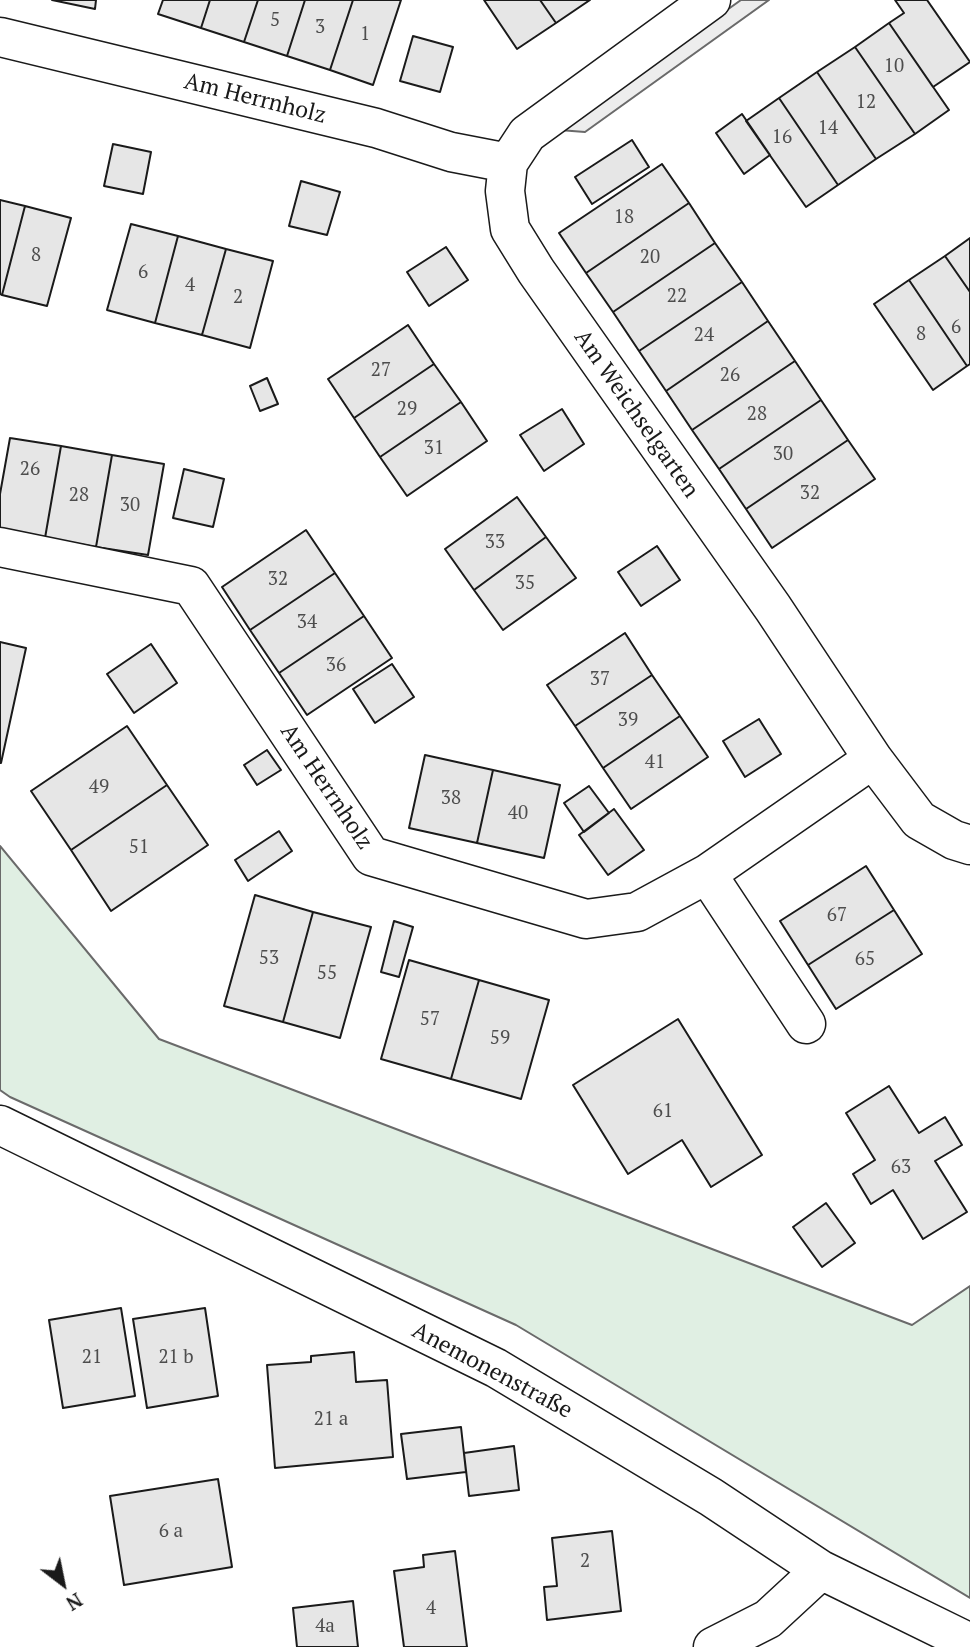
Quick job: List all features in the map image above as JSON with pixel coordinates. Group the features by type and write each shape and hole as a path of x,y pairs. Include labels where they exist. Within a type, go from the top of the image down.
{"street":[{"name":"Am Weichselgarten","path":"711,0 527,134 508,163 505,191 510,229 544,282 773,608 873,759 919,820 954,840 970,845"},
{"name":"Am Herrnholz","path":"0,37 376,128 451,152 508,163"},
{"name":"Am Herrnholz","path":"0,547 191,586 371,856 586,919 637,912 707,874 873,759"},
{"path":"707,874 806,1024"},
{"name":"Anemonenstraße","path":"0,1125 496,1368 711,1497 821,1570 970,1643"},
{"path":"713,1647 768,1619 821,1570"}],"green space":[{"path":"0,846 159,1039 912,1325 970,1286 970,1598 516,1325 10,1097 0,1090"}],"shaded area":[{"path":"741,0 769,0 585,132 559,130"}],"building":[{"path":"52,0 96,0 95,9"},
{"path":"163,0 210,0 201,28 158,14"},
{"path":"210,0 258,0 244,42 201,28"},
{"path":"258,0 305,0 287,56 244,42"},
{"path":"305,0 353,0 330,70 287,56"},
{"path":"353,0 401,0 373,85 330,70"},
{"path":"484,0 540,0 556,23 517,49"},
{"path":"540,0 590,0 556,23"},
{"path":"895,0 927,0 970,62 933,87 889,23 904,13"},
{"path":"889,23 949,110 915,134 855,47"},
{"path":"413,36 453,47 440,92 400,81"},
{"path":"855,47 915,134 876,159 817,72"},
{"path":"817,72 876,159 838,185 779,98"},
{"path":"779,98 838,185 806,207 746,121"},
{"path":"742,114 770,155 744,174 716,133"},
{"path":"632,140 649,167 592,204 575,177"},
{"path":"113,144 151,152 143,194 104,186"},
{"path":"662,164 689,203 586,273 559,233"},
{"path":"301,181 340,192 327,235 289,226"},
{"path":"0,200 25,206 2,295 0,294"},
{"path":"689,203 715,243 613,312 586,273"},
{"path":"25,206 71,218 47,306 2,295"},
{"path":"131,224 178,236 155,323 107,310"},
{"path":"178,236 226,249 202,335 155,323"},
{"path":"970,238 970,292 945,256"},
{"path":"715,243 742,282 639,351 613,312"},
{"path":"446,247 468,280 429,306 407,272"},
{"path":"226,249 273,261 250,348 202,335"},
{"path":"945,256 970,292 970,364 967,366 909,280"},
{"path":"909,280 967,366 933,390 874,304"},
{"path":"742,282 768,321 666,391 639,351"},
{"path":"768,321 795,361 692,430 666,391"},
{"path":"408,325 434,364 354,418 328,379"},
{"path":"795,361 821,400 719,469 692,430"},
{"path":"434,364 461,402 380,457 354,418"},
{"path":"267,378 278,404 260,411 250,386"},
{"path":"821,400 848,440 746,509 719,469"},
{"path":"461,402 487,441 407,496 380,457"},
{"path":"562,409 584,444 544,471 520,435"},
{"path":"10,438 61,446 45,538 0,530 0,494"},
{"path":"848,440 875,479 772,548 746,509"},
{"path":"61,446 112,455 96,547 45,538"},
{"path":"112,455 164,464 148,555 96,547"},
{"path":"184,469 224,479 213,527 173,518"},
{"path":"517,497 546,537 474,590 445,549"},
{"path":"306,530 335,573 250,630 222,587"},
{"path":"546,537 576,578 503,630 474,590"},
{"path":"657,546 680,580 641,606 618,572"},
{"path":"335,573 364,616 279,673 250,630"},
{"path":"364,616 392,658 307,715 279,673"},
{"path":"625,633 652,675 575,726 547,685"},
{"path":"0,642 26,648 1,763 0,763"},
{"path":"151,644 177,683 134,713 107,674"},
{"path":"392,664 414,697 375,723 353,689"},
{"path":"652,675 680,716 603,768 575,726"},
{"path":"680,716 708,757 631,809 603,768"},
{"path":"759,719 781,754 745,777 723,741"},
{"path":"127,726 167,785 71,850 31,791"},
{"path":"267,750 281,770 257,785 244,765"},
{"path":"425,755 493,770 477,843 409,828"},
{"path":"493,770 560,785 544,858 477,843"},
{"path":"167,785 208,845 111,911 71,850"},
{"path":"589,786 609,813 584,832 564,803"},
{"path":"614,809 644,850 608,875 579,835"},
{"path":"279,831 292,851 248,881 235,860"},
{"path":"866,866 894,910 808,965 780,921"},
{"path":"255,895 313,912 283,1022 224,1006"},
{"path":"894,910 922,954 836,1009 808,965"},
{"path":"313,912 371,927 340,1038 283,1022"},
{"path":"394,921 413,927 399,977 381,972"},
{"path":"409,960 479,980 451,1079 381,1059"},
{"path":"479,980 549,1000 521,1099 451,1079"},
{"path":"678,1019 762,1155 711,1187 682,1140 628,1174 573,1085"},
{"path":"889,1086 919,1133 945,1117 962,1145 935,1161 967,1212 923,1239 893,1190 871,1204 853,1174 875,1160 846,1113"},
{"path":"826,1203 855,1243 822,1267 793,1227"},
{"path":"121,1308 135,1396 63,1408 49,1320"},
{"path":"205,1308 218,1396 147,1408 133,1319"},
{"path":"354,1352 356,1382 387,1380 393,1457 275,1468 267,1365 311,1362 311,1356"},
{"path":"461,1427 466,1472 407,1479 401,1434"},
{"path":"514,1446 519,1490 469,1496 464,1453"},
{"path":"218,1479 232,1567 124,1585 110,1496"},
{"path":"612,1531 621,1611 547,1620 544,1587 557,1586 552,1538"},
{"path":"455,1551 467,1647 404,1647 394,1571 424,1567 423,1555"},
{"path":"353,1601 358,1647 297,1647 293,1608"}]}
